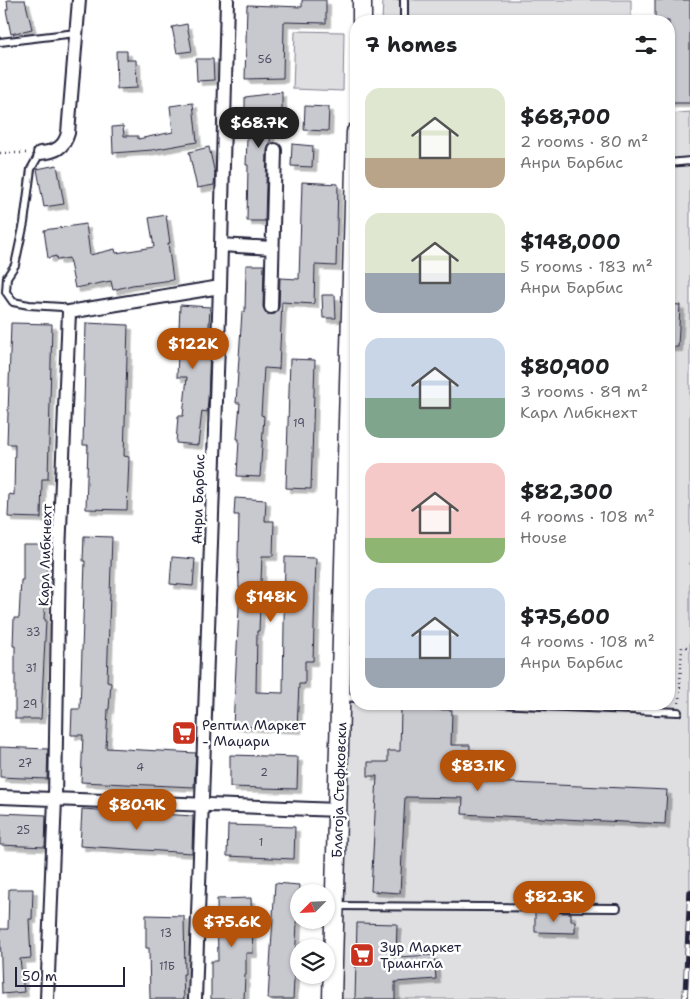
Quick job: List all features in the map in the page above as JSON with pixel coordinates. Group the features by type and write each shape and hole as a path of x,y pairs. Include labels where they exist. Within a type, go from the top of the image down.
{"main road":[{"path":"362,0 362,15"},
{"name":"Благоја Стефковски","path":"335,906 338,810 349,698 348,530 350,432"},
{"name":"Благоја Стефковски","path":"332,999 334,929"}],"street":[{"path":"40,153 58,150 67,138 79,0"},
{"name":"Анри Барбис","path":"195,999 220,287 227,0"},
{"path":"270,306 275,150"},
{"path":"221,245 272,248"},
{"path":"69,312 220,287"},
{"name":"Карл Либкнехт","path":"47,999 55,799 59,553 69,312"},
{"path":"0,797 338,810"}],"lane":[{"path":"404,0 404,15"},
{"path":"0,42 76,33"},
{"path":"40,153 31,168 15,265 7,277 6,292 13,302 62,307 69,312"},
{"path":"675,162 690,161"},
{"path":"633,710 678,712"},
{"path":"335,906 617,908"}],"path":[{"path":"0,153 40,153"},
{"path":"678,712 682,647 690,647"}],"shaded area":[{"path":"383,0 631,0 631,15 382,15"},
{"path":"295,31 344,32 343,91 293,89"},
{"path":"690,112 690,892 685,999 335,999 350,386 350,710 675,710 675,113"}],"building":[{"path":"7,0 25,0 32,29 11,34 6,10 8,9"},
{"path":"302,0 326,0 326,23 284,22 283,78 245,79 247,5 302,7"},
{"path":"655,0 690,0 690,103 675,103 675,15 655,15"},
{"path":"187,24 192,51 177,53 172,27"},
{"path":"116,51 127,51 127,60 136,60 137,88 117,89"},
{"path":"196,59 213,59 214,80 197,81"},
{"path":"282,92 282,113 272,113 270,143 267,150 265,221 247,221 248,165 246,165 248,112 245,112 245,97"},
{"path":"193,103 197,142 152,150 113,153 112,127 123,126 124,136 138,136 138,139 173,132 170,106"},
{"path":"305,106 329,107 328,131 304,130"},
{"path":"292,144 313,146 312,167 291,166"},
{"path":"209,147 215,174 214,185 197,188 189,152"},
{"path":"57,165 64,204 44,207 37,169"},
{"path":"302,182 338,184 336,266 315,265 314,304 282,302 279,369 264,368 261,415 264,416 260,477 237,476 239,439 237,439 240,403 236,403 242,312 245,312 246,265 264,265 263,307 267,314 275,314 279,307 280,278 299,279"},
{"path":"166,215 173,280 132,285 113,290 111,281 75,288 69,258 57,260 56,256 48,258 44,230 86,224 90,255 115,249 116,253 154,247 149,218"},
{"path":"322,295 335,295 336,318 323,318"},
{"path":"180,305 210,307 207,412 202,411 198,445 176,443 178,416 183,416 187,377 177,377"},
{"path":"675,305 680,305 678,347 675,347"},
{"path":"11,323 52,324 48,479 42,479 41,518 8,517 9,494 14,495 15,444 7,444"},
{"path":"86,323 128,325 124,456 129,457 127,510 86,509 88,445 83,445"},
{"path":"290,359 315,360 311,489 286,488"},
{"path":"235,498 266,500 265,521 274,521 273,556 262,556 259,631 257,631 256,692 283,693 285,557 316,558 313,661 305,661 305,684 299,684 297,729 233,726 240,588 238,555 239,515 234,515"},
{"path":"84,536 112,537 107,682 111,683 106,748 196,753 194,787 81,782 83,735 71,735 72,709 80,709 85,561 83,561"},
{"path":"23,545 48,545 41,719 15,719 14,618 19,618 21,580 23,580"},
{"path":"172,557 195,559 193,586 170,584"},
{"path":"401,710 452,710 451,745 470,745 469,781 667,790 665,824 462,814 463,798 405,797 400,893 371,891 377,776 368,776 368,762 388,762 388,751 400,751"},
{"path":"0,747 48,749 47,779 0,777"},
{"path":"230,755 298,757 297,789 230,787"},
{"path":"82,809 193,816 192,853 80,846"},
{"path":"0,813 46,815 45,847 0,845"},
{"path":"228,825 295,827 294,859 227,856"},
{"path":"275,883 290,884 290,929 297,929 296,939 290,939 290,984 294,984 293,999 268,999"},
{"path":"9,889 33,889 32,919 29,919 31,958 20,959 24,992 2,994 0,929 8,929"},
{"path":"251,898 253,953 246,953 244,999 211,999 211,961 218,961 217,899"},
{"path":"535,912 571,913 571,921 575,921 575,933 535,932"},
{"path":"146,915 184,916 184,999 150,999 149,948 146,948"},
{"path":"357,923 397,924 396,957 434,955 436,979 395,982 395,999 355,999"}],"railway":[{"path":"685,999 690,892"}],"place":[{"name":"Рептил Маркет - Маџари","path":"184,733"},
{"name":"Зур Маркет Триангла","path":"362,955"}]}
